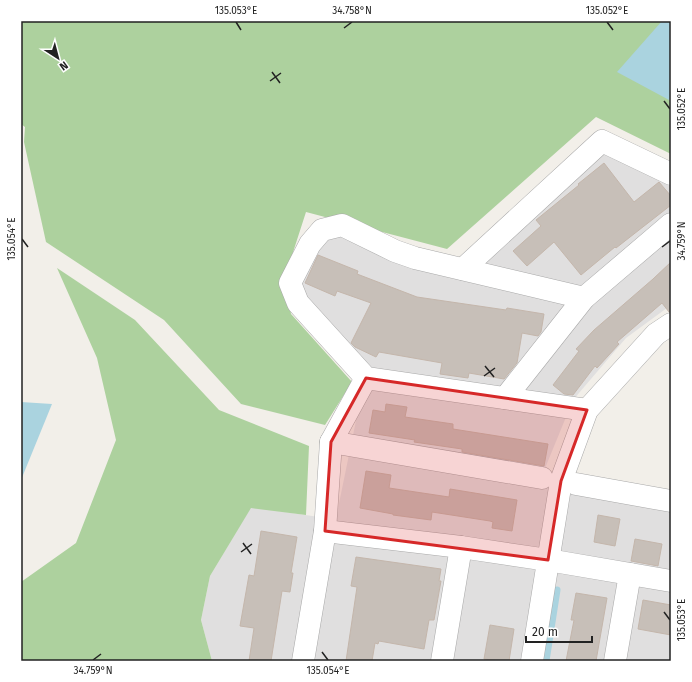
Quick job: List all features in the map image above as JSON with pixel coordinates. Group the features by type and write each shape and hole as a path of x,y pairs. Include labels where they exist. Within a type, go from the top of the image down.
{"street":[{"path":"462,269 602,141 671,174"},
{"path":"505,398 584,298 671,224"},
{"path":"584,298 395,252 342,225 322,230 310,244 290,283 298,304 366,378 587,410"},
{"path":"532,661 561,482 587,410 656,334 671,324"},
{"path":"302,661 325,531 331,442 366,378"},
{"path":"331,442 542,478"},
{"path":"576,484 671,501"},
{"path":"325,531 461,547 671,581"},
{"path":"442,661 461,547"},
{"path":"615,661 630,574"}],"highlighted area":[{"path":"366,378 587,410 561,481 548,560 325,531 331,442"}],"shaded area":[{"path":"596,152 611,153 671,180 671,305 626,338 573,400 539,483 671,508 671,661 212,661 201,620 210,576 251,507 336,518 367,367 296,289 317,240 333,233 408,267 454,279"}],"green space":[{"path":"21,21 671,21 671,154 596,117 447,249 306,212 285,277 291,314 352,382 325,425 241,404 164,320 46,242 24,142 25,127 21,124"},
{"path":"57,268 135,320 219,410 309,446 306,515 251,508 210,576 201,620 212,661 22,661 21,659 21,582 76,543 116,440 97,358"}],"water":[{"path":"662,21 671,21 671,101 617,72"},
{"path":"21,402 52,404 21,480"}],"building":[{"path":"604,163 634,202 659,182 671,196 671,205 616,248 615,247 581,275 554,242 527,266 513,251 541,226 536,220"},
{"path":"318,255 358,271 357,274 417,297 544,314 541,332 538,336 522,333 517,363 504,379 469,373 468,378 440,374 442,363 379,352 376,357 355,347 351,343 371,303 337,291 335,296 305,283"},
{"path":"671,262 671,312 669,312 662,303 617,342 619,344 597,368 595,366 573,395 564,394 553,385 579,351 576,349 594,330"},
{"path":"386,404 407,407 405,417 453,424 453,429 548,444 544,466 462,452 462,449 414,442 415,440 369,433 373,410 385,412"},
{"path":"366,471 391,475 389,488 449,497 450,489 517,500 512,531 492,528 493,522 490,521 432,512 431,520 393,515 360,508"},
{"path":"598,515 620,519 615,546 594,542"},
{"path":"261,531 297,537 291,573 293,573 290,592 282,591 271,661 249,661 254,628 240,626 249,575 254,576"},
{"path":"635,539 662,544 658,566 631,561"},
{"path":"356,557 441,569 439,581 441,581 434,620 429,620 424,649 379,641 378,644 375,643 372,661 346,661 357,587 351,586"},
{"path":"576,593 607,598 596,661 566,661 574,620 571,620"},
{"path":"643,600 671,605 671,635 638,629"},
{"path":"490,625 514,629 509,661 484,659"}],"waterway":[{"path":"546,661 557,590"}]}
